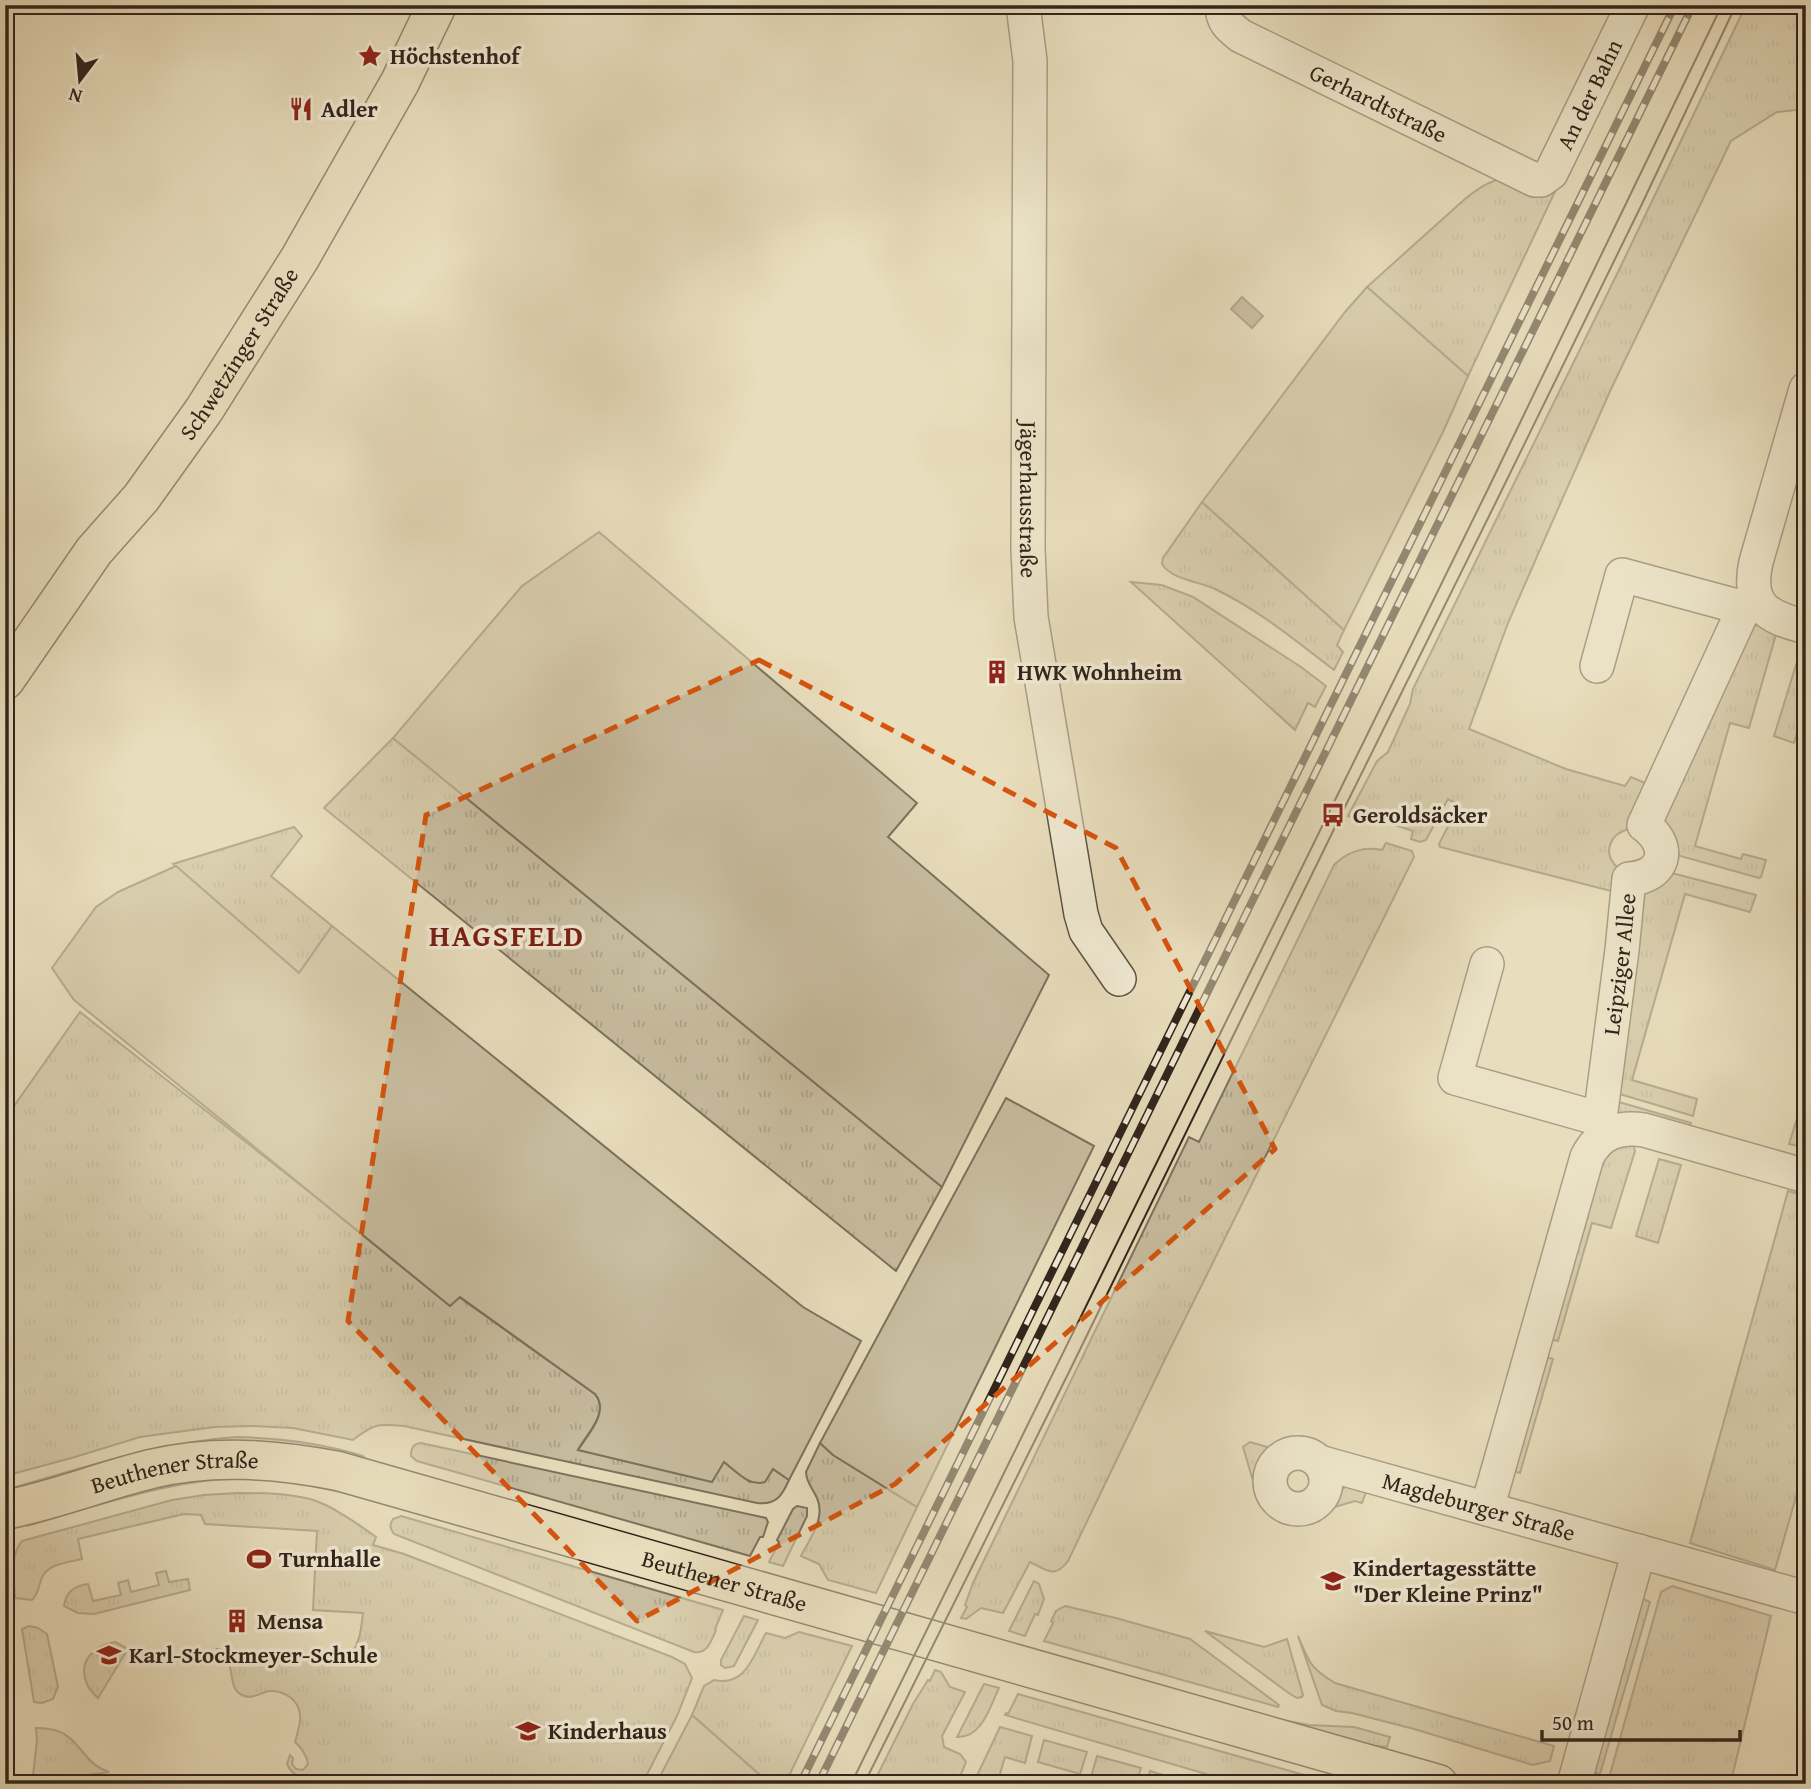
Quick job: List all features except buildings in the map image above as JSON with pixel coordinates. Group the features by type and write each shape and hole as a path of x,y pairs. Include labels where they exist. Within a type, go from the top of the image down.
{"main road":[{"name":"Schwetzinger Straße","path":"5,680 94,551 141,498 204,410 300,258 400,82 436,5"},
{"name":"Beuthener Straße","path":"5,1510 151,1469 194,1461 272,1461 338,1471 1438,1784"}],"street":[{"name":"Jägerhausstraße","path":"1023,5 1030,74 1028,549 1031,617 1081,914 1086,931 1119,979"},
{"name":"An der Bahn","path":"1541,180 1551,173 1633,5"},
{"name":"Gerhardtstraße","path":"1222,10 1228,26 1241,36 1527,177 1541,180"},
{"name":"Leipziger Allee","path":"1604,1126 1629,879 1641,878 1651,873 1656,868 1662,852 1655,833 1644,825 1751,604 1753,574 1806,389"},
{"path":"1597,666 1622,575 1751,604 1776,618 1806,627"},
{"path":"1487,964 1455,1078 1604,1126 1644,1130 1806,1177"},
{"path":"1487,1509 1587,1157 1604,1126"},
{"name":"Magdeburger Straße","path":"1319,1462 1806,1598"},
{"path":"1574,1784 1639,1551"}],"highlighted area":[{"path":"759,660 1116,848 1275,1149 895,1484 637,1621 348,1321 426,815"}],"green space":[{"path":"1746,5 1806,5 1806,140 1799,138 1805,109 1777,112 1731,141 1611,389 1508,623 1469,729 1566,769 1625,786 1631,777 1650,785 1629,829 1617,835 1610,845 1610,857 1618,868 1615,892 1440,847 1439,844 1459,805 1448,799 1426,840 1420,842 1411,839 1413,831 1368,816 1365,823 1348,816 1377,761 1388,752 1410,704 1413,689"},
{"path":"1502,179 1559,183 1468,376 1367,287 1466,198 1487,184"},
{"path":"1367,287 1468,376 1443,432 1344,630 1202,502 1345,312"},
{"path":"1202,502 1344,630 1337,645 1343,652 1334,670 1247,606 1215,589 1172,574 1162,564 1163,558"},
{"path":"599,532 917,803 888,837 1049,975 942,1187 393,738 522,586"},
{"path":"1131,582 1162,585 1193,597 1301,667 1326,686 1315,707 1308,703 1295,730"},
{"path":"1752,625 1761,625 1777,631 1749,728 1730,723 1695,846 1741,859 1743,854 1766,860 1759,878 1673,854 1653,820"},
{"path":"1800,652 1806,654 1806,702 1794,743 1774,736"},
{"path":"393,738 942,1187 896,1271 324,808"},
{"path":"294,827 302,836 271,876 332,926 299,973 173,864"},
{"path":"1386,843 1412,851 1414,857 1068,1561 1054,1571 1030,1562 1003,1613 981,1608 966,1619 961,1618 967,1607 965,1605 973,1583 1189,1137 1199,1142 1334,865 1356,851 1382,850"},
{"path":"176,866 299,973 332,926 803,1307 861,1341 789,1480 773,1469 765,1482 754,1482 724,1462 712,1482 578,1450 599,1415 599,1401 595,1394 460,1297 450,1306 74,1000 52,968 96,907 118,892"},
{"path":"1668,872 1756,895 1750,912 1685,894 1632,1080 1697,1099 1693,1116 1613,1092 1636,893"},
{"path":"80,1012 450,1306 459,1297 595,1394 599,1401 599,1416 578,1450 724,1462 750,1482 773,1469 789,1480 784,1491 774,1501 757,1503 404,1426 388,1425 367,1430 353,1440 293,1428 214,1427 140,1437 5,1476 5,1119"},
{"path":"1806,1090 1806,1148 1789,1144"},
{"path":"1006,1098 1094,1146 917,1507 833,1455 820,1443"},
{"path":"1612,1100 1691,1123 1689,1131 1625,1116 1616,1110"},
{"path":"1632,1140 1635,1151 1611,1228 1592,1223 1558,1341 1547,1338 1607,1147"},
{"path":"1659,1159 1681,1165 1658,1243 1636,1236"},
{"path":"1788,1191 1806,1196 1806,1462 1775,1570 1690,1543"},
{"path":"1543,1356 1553,1359 1520,1473 1510,1470"},
{"path":"236,1437 316,1445 348,1451 363,1456 366,1460 5,1496 5,1490 119,1458 176,1445"},
{"path":"1250,1442 1267,1447 1272,1455 1265,1465 1262,1479 1258,1482 1253,1481 1243,1447"},
{"path":"421,1443 766,1518 768,1522 763,1537 760,1537 750,1556 417,1461 411,1456 411,1451 414,1445"},
{"path":"820,1443 833,1455 917,1507 876,1593 828,1580 819,1564 801,1556 816,1528 820,1513 806,1472"},
{"path":"199,1475 326,1482 336,1491 266,1479 224,1479 174,1486 27,1526 41,1518"},
{"path":"1354,1483 1368,1486 1362,1503 1355,1501 1328,1509 1327,1503 1333,1496"},
{"path":"238,1493 283,1494 326,1505 376,1537 373,1545 404,1554 685,1664 692,1678 677,1716 642,1784 317,1784 315,1779 302,1778 295,1774 287,1764 290,1755 296,1769 303,1770 308,1764 295,1742 300,1718 297,1705 290,1697 280,1692 269,1691 249,1697 242,1695 233,1684 226,1659 217,1649 346,1661 359,1639 363,1613 313,1610 317,1531 205,1524 201,1515 184,1514 78,1539 82,1559 47,1570 32,1600 15,1598 14,1561 22,1541 172,1500"},
{"path":"797,1506 807,1508 807,1516 783,1566 769,1562 779,1542 777,1540"},
{"path":"401,1516 723,1610 708,1646 703,1651 694,1652 394,1534 391,1523 393,1519"},
{"path":"166,1571 169,1582 188,1579 190,1590 94,1614 78,1613 64,1606 69,1593 79,1586 88,1584 93,1601 121,1595 118,1583 128,1580 131,1592 159,1585 156,1573"},
{"path":"1034,1581 1039,1584 1044,1599 1038,1615 1035,1614 1025,1636 1009,1631"},
{"path":"1672,1586 1771,1616 1732,1784 1614,1784 1609,1778 1661,1592"},
{"path":"1639,1597 1650,1602 1600,1774 1590,1771"},
{"path":"1065,1606 1190,1639 1279,1705 1278,1707 1044,1641 1056,1611"},
{"path":"744,1616 758,1620 734,1666 725,1668 721,1665 721,1660"},
{"path":"29,1626 47,1634 58,1687 53,1699 42,1703 34,1702 22,1629"},
{"path":"1205,1631 1264,1647 1287,1639 1302,1697 1297,1698 1290,1694"},
{"path":"799,1632 852,1646 785,1784 770,1784 692,1715 704,1686 714,1680 734,1679 741,1674 752,1660 766,1633 785,1638"},
{"path":"1298,1636 1311,1664 1335,1683 1554,1746 1550,1761 1533,1765 1322,1705"},
{"path":"115,1642 128,1649 98,1698 87,1684 84,1668 94,1651"},
{"path":"935,1670 941,1672 950,1687 965,1692 942,1736 944,1747 960,1754 966,1762 957,1784 873,1784 913,1704"},
{"path":"984,1684 999,1688 984,1720 973,1732 957,1737"},
{"path":"1018,1694 1333,1784 1240,1784 1005,1715"},
{"path":"692,1715 770,1784 656,1784"},
{"path":"1277,1719 1309,1725 1354,1727 1390,1737 1387,1747 1359,1744"},
{"path":"1000,1727 1032,1736 1025,1763 1005,1757 997,1784 973,1784"},
{"path":"36,1728 62,1733 98,1767 109,1772 88,1775 83,1784 32,1784"},
{"path":"1044,1740 1087,1752 1080,1774 1038,1762"},
{"path":"1097,1756 1141,1768 1136,1784 1112,1784 1091,1777"},
{"path":"1150,1771 1192,1784 1146,1784"},
{"path":"1732,1777 1806,1779 1806,1784 1732,1784"}],"shaded area":[{"path":"1242,297 1263,316 1252,328 1231,309"}],"tram line":[{"path":"851,1784 1488,489 1722,5"},
{"path":"864,1784 1495,504 1736,5"}],"railway":[{"path":"800,1784 1675,5"},
{"path":"818,1784 1693,5"}],"place":[{"name":"Höchstenhof","path":"370,56"},
{"name":"Adler","path":"301,109"},
{"name":"HWK Wohnheim","path":"997,672"},
{"name":"Geroldsäcker","path":"1333,815"},
{"name":"Turnhalle","path":"259,1559"},
{"name":"Kindertagesstätte \"Der Kleine Prinz\"","path":"1333,1581"},
{"name":"Mensa","path":"237,1621"},
{"name":"Karl-Stockmeyer-Schule","path":"109,1655"},
{"name":"Kinderhaus","path":"528,1731"}],"district":[{"name":"HAGSFELD","path":"507,936"}]}
